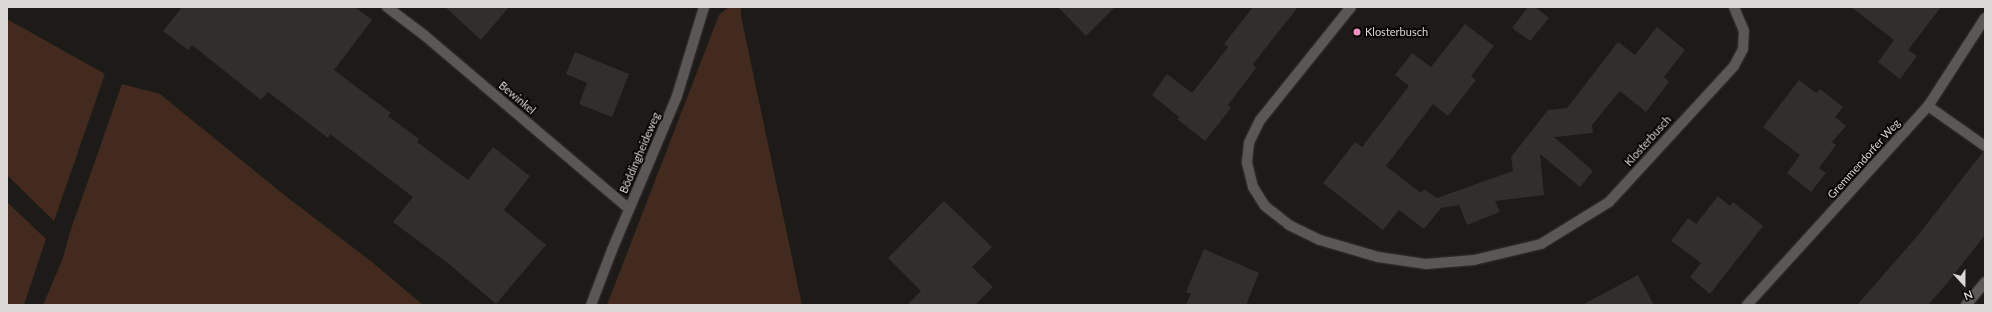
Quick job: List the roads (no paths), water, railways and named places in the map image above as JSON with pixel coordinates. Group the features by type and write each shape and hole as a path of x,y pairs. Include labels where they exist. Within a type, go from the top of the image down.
{"street":[{"name":"Bewinkel","path":"387,7 424,34 629,209"},
{"name":"Böddingheideweg","path":"591,305 612,250 677,96 704,7"},
{"name":"Klosterbusch","path":"1350,7 1260,120 1249,143 1248,149 1247,163 1253,187 1265,206 1283,220 1320,240 1378,257 1426,264 1474,260 1541,244 1609,202 1734,66 1742,49 1744,31 1734,7"},
{"name":"Gremmendorfer Weg","path":"1747,305 1928,106 1985,18"},
{"path":"1928,106 1985,146"},
{"path":"1966,305 1985,282"}],"place":[{"name":"Klosterbusch","path":"1357,32"}]}
